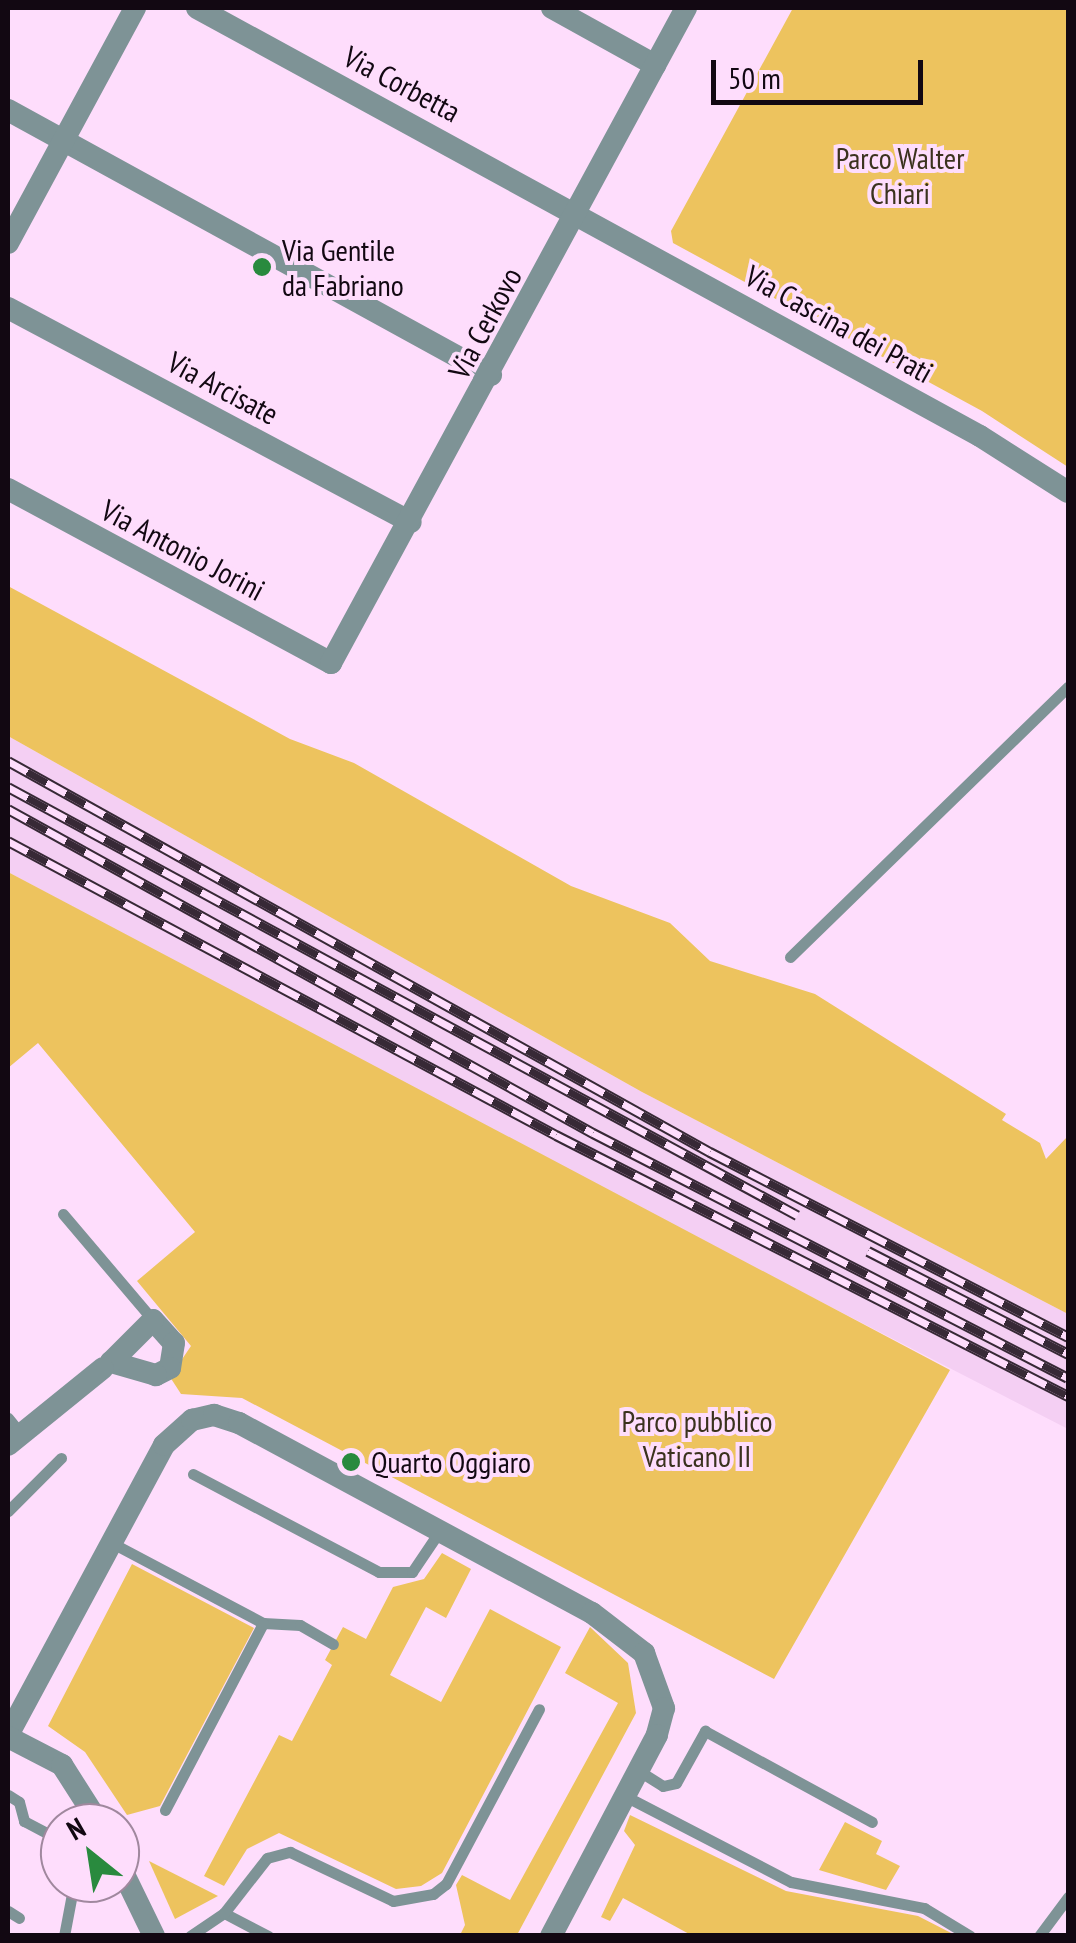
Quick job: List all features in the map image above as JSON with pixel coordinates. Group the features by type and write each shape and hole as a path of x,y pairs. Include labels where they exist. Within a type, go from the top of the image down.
{"street":[{"path":"8,243 135,8"},
{"name":"Via Corbetta","path":"197,8 578,213"},
{"path":"552,8 655,65"},
{"name":"Via Cerkovo","path":"331,663 491,375 686,8"},
{"path":"8,110 491,375"},
{"name":"Via Cascina dei Prati","path":"578,213 980,436 1068,492"},
{"name":"Via Arcisate","path":"8,308 411,522"},
{"name":"Via Antonio Jorini","path":"8,490 331,663"},
{"path":"12,1432 107,1365 153,1320 174,1343 170,1368 156,1375 107,1365"},
{"path":"86,1803 62,1766 8,1736 164,1445 192,1420 214,1415 441,1528 618,1628 644,1653 664,1708 639,1771 552,1936"},
{"path":"138,1903 154,1936"}],"lane":[{"path":"790,957 1068,687"},
{"path":"63,1214 153,1320"},
{"path":"8,1511 61,1458"},
{"path":"192,1474 380,1572 412,1572 441,1528"},
{"path":"112,1542 264,1623 300,1625 334,1644"},
{"path":"165,1810 264,1623"},
{"path":"190,1936 224,1913 267,1858 290,1852 393,1901 433,1894 446,1884 539,1709"},
{"path":"639,1771 664,1786 676,1782 705,1730 872,1822"},
{"path":"8,1796 19,1802 24,1821 40,1829"},
{"path":"625,1796 791,1882 924,1908 970,1936"},
{"path":"1039,1936 1068,1897"},
{"path":"64,1936 70,1903"},
{"path":"224,1913 268,1936"}],"shaded area":[{"path":"8,736 642,1092 1068,1314 1068,1429 553,1164 8,872"}],"green space":[{"name":"Parco Walter Chiari","path":"793,8 1068,8 1068,467 982,411 673,243 671,231"},
{"path":"8,586 290,739 354,763 571,886 670,923 710,961 815,994 1006,1114 1002,1120 1040,1143 1046,1159 1068,1136 1068,1314 642,1092 8,736"},
{"name":"Parco pubblico Vaticano II","path":"8,872 950,1370 774,1679 242,1398 181,1394 170,1377 191,1346 137,1281 195,1232 38,1043 8,1068"},
{"path":"442,1553 471,1569 446,1618 426,1607 390,1675 441,1702 490,1609 561,1647 442,1873 421,1886 396,1889 279,1833 247,1849 224,1886 204,1876 279,1735 292,1741 332,1665 325,1660 343,1627 366,1639 393,1587 424,1579"},
{"path":"132,1564 254,1628 160,1806 140,1811 140,1803 119,1803 85,1752 48,1726"},
{"path":"590,1627 628,1663 636,1713 517,1935 460,1935 465,1925 456,1885 462,1875 510,1900 618,1703 565,1673"},
{"path":"630,1815 786,1891 918,1916 955,1935 691,1935 623,1898 610,1921 601,1917 635,1845 624,1831"},
{"path":"845,1822 882,1841 876,1854 900,1866 886,1890 819,1870"},
{"path":"149,1861 218,1896 175,1919"}],"railway":[{"path":"8,761 710,1152 1068,1337"},
{"path":"8,787 797,1215"},
{"path":"8,809 593,1133 1068,1378"},
{"path":"8,841 556,1135 1068,1396"},
{"path":"868,1251 1068,1354"}],"place":[{"name":"Via Gentile da Fabriano","path":"262,267"},
{"name":"Quarto Oggiaro","path":"351,1462"}]}
